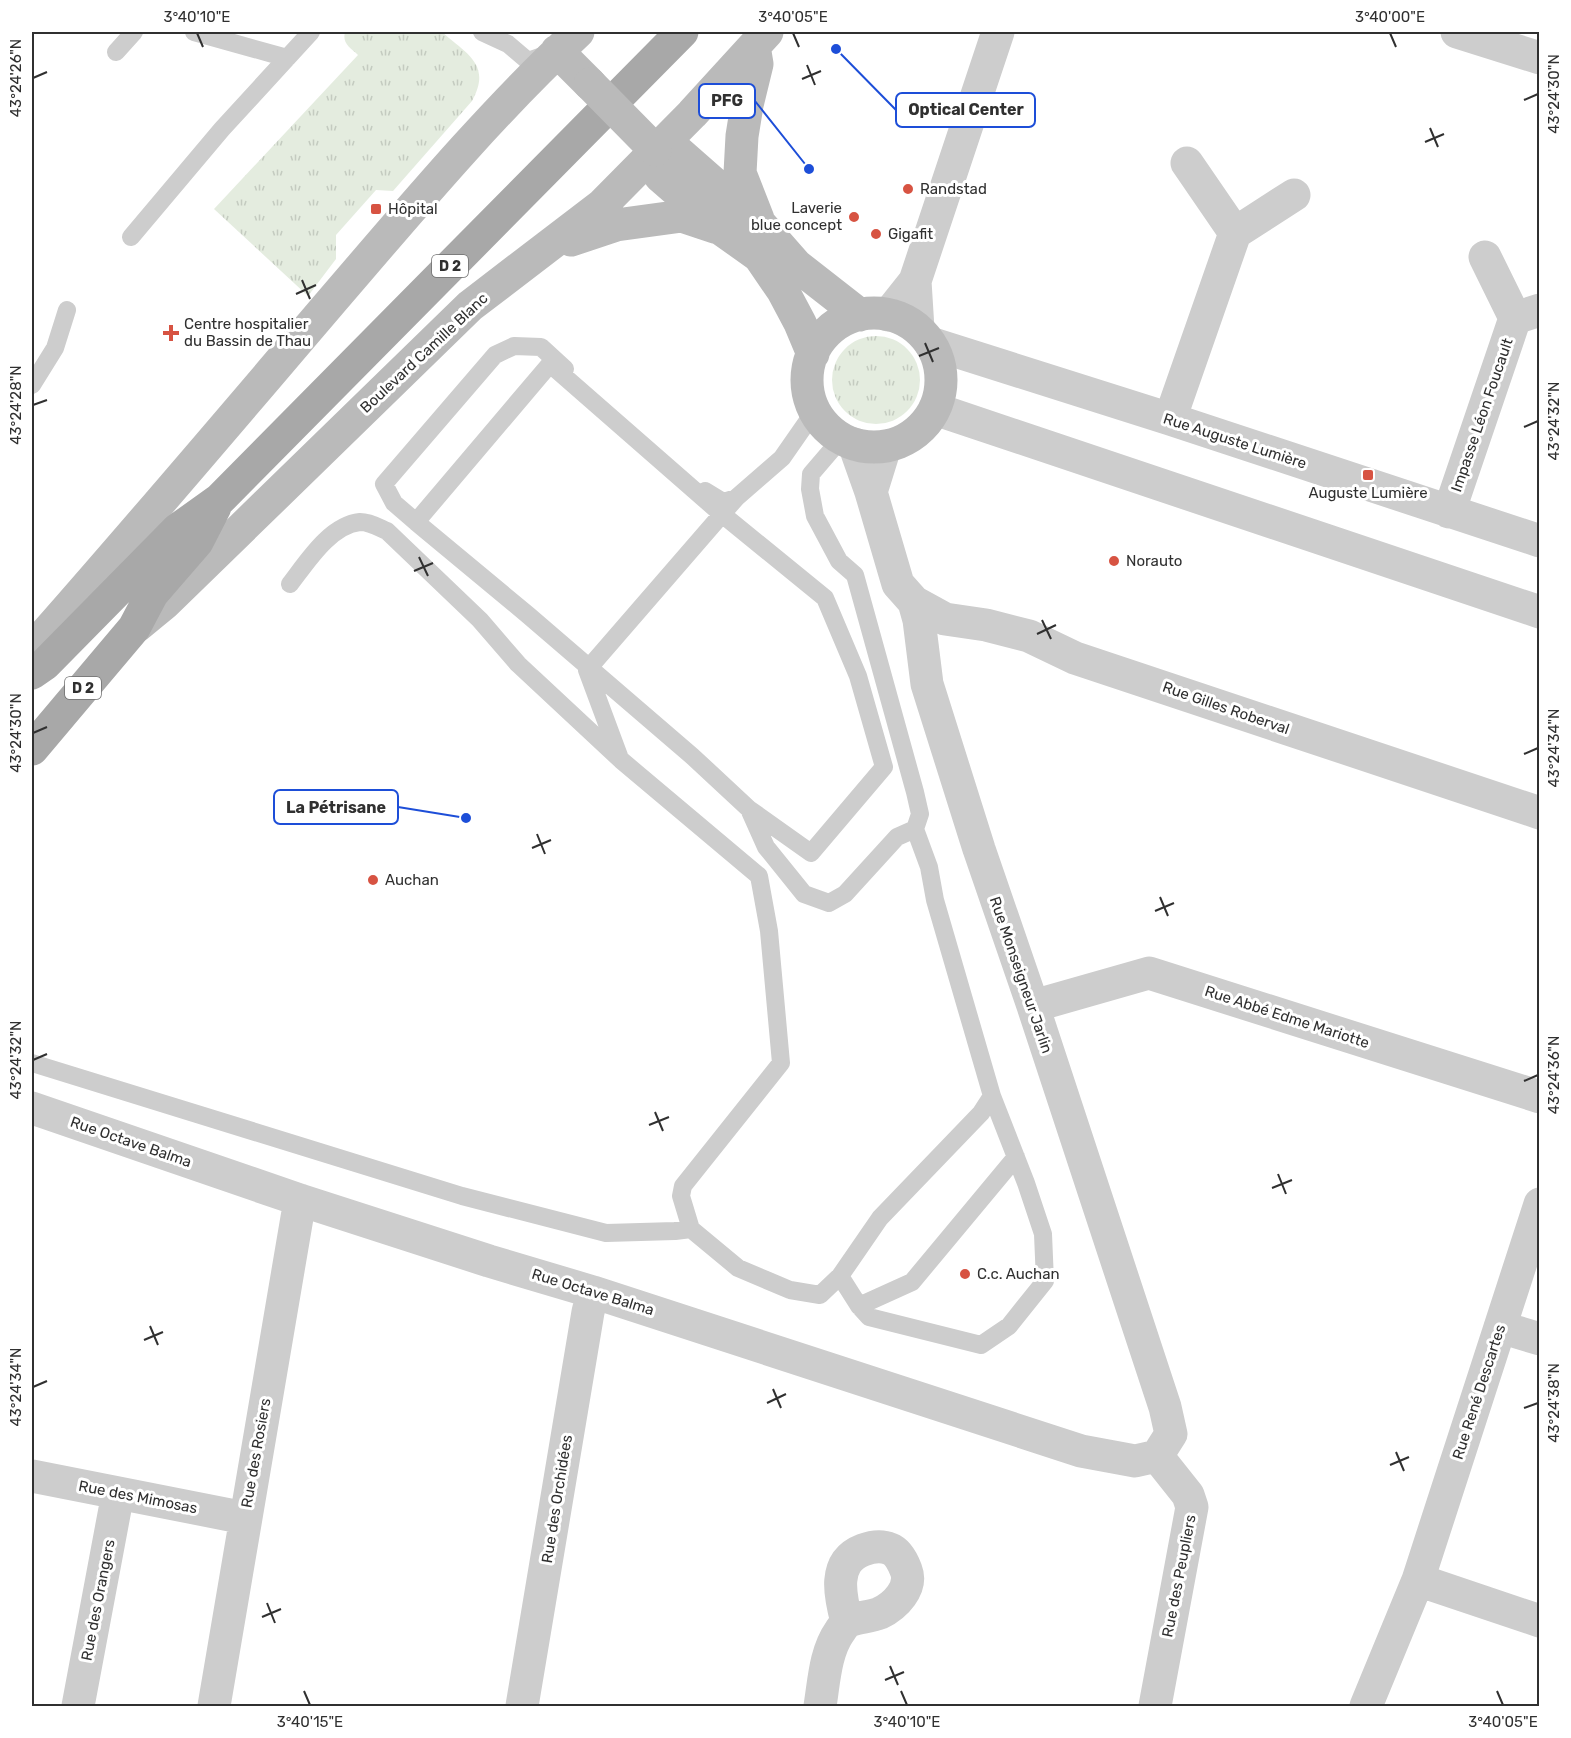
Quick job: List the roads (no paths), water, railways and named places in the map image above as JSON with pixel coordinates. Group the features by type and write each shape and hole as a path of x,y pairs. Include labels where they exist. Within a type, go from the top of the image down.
{"main road":[{"name":"Boulevard Camille Blanc","path":"32,672 45,664 177,530 219,500 682,32"},
{"name":"Boulevard Camille Blanc","path":"32,749 134,628 152,594 197,542 219,500"}],"street":[{"path":"924,336 904,320 874,315 840,322 824,336 813,354 807,373 807,383 814,412 826,427 860,443 905,439 922,427 934,409 941,387 939,364 924,336 915,281 998,32"},
{"path":"1457,32 1539,58"},
{"path":"32,650 396,226 565,38 590,84 655,150 660,176 721,229 759,256 783,291 813,354"},
{"path":"760,224 741,173 742,136 761,39"},
{"name":"Boulevard Camille Blanc","path":"134,628 165,603 470,306 602,205 692,114 761,39"},
{"path":"655,150 678,152 760,224 796,265 874,315"},
{"path":"1187,163 1235,233"},
{"path":"1170,419 1235,233 1294,195"},
{"path":"544,251 596,230 682,216 721,229"},
{"name":"Impasse Léon Foucault","path":"1449,512 1527,314 1485,257"},
{"path":"874,315 915,281"},
{"name":"Rue Auguste Lumière","path":"924,336 1539,541"},
{"path":"934,409 1074,461 1539,612"},
{"name":"Rue Monseigneur Jarlin","path":"860,443 871,492 898,584 914,602 920,620 927,684 979,849 1165,1407 1171,1434 1157,1456"},
{"name":"Rue Gilles Roberval","path":"914,602 945,619 989,618 1075,658 1539,813"},
{"name":"Rue Abbé Edme Mariotte","path":"1033,1006 1149,973 1539,1097"},
{"name":"Rue Octave Balma","path":"32,1108 300,1200 593,1292 1081,1451 1135,1461 1157,1456"},
{"name":"Rue des Rosiers","path":"214,1707 300,1200"},
{"name":"Rue René Descartes","path":"1366,1707 1418,1580 1539,1204"},
{"name":"Rue des Orchidées","path":"522,1707 593,1292"},
{"path":"1500,1327 1539,1339"},
{"name":"Rue des Peupliers","path":"1155,1707 1192,1507 1188,1495 1157,1456"},
{"name":"Rue des Mimosas","path":"32,1476 245,1518"},
{"name":"Rue des Orangers","path":"78,1707 118,1493"},
{"path":"1418,1580 1539,1621"},
{"path":"820,1707 830,1650 837,1634 847,1622"}],"lane":[{"path":"116,52 134,32"},
{"path":"194,32 287,58"},
{"path":"131,237 222,129 311,32"},
{"path":"482,32 510,38 528,61 565,38"},
{"path":"32,385 55,348 67,310"},
{"path":"416,522 550,364 717,510 825,598 858,676 884,767 812,853 749,809 692,756 416,522 394,503 384,484 495,356 514,346 541,347 691,482 723,502 736,498"},
{"path":"621,760 587,670 736,498 782,458 814,412"},
{"path":"840,1276 859,1306 869,1317 981,1345 1009,1326 1045,1281 1043,1234 992,1096 935,900 929,867 915,829 920,814 915,792 855,575 839,561 815,516 810,489 811,474 860,443"},
{"path":"290,584 327,538 358,522 371,523 387,531 480,620 519,664 621,760 759,876 769,930 781,1063 683,1186 681,1196 691,1229 738,1268 790,1290 820,1295 840,1276 880,1218 981,1113 992,1096"},
{"path":"749,809 766,847 804,894 829,903 845,894 897,837 915,829"},
{"path":"32,1063 462,1196 606,1233 691,1229"},
{"path":"859,1306 912,1282 1016,1157"}],"place":[{"name":"Optical Center","path":"836,49"},
{"name":"PFG","path":"809,169"},
{"name":"Randstad","path":"908,189"},
{"name":"Hôpital","path":"376,209"},
{"name":"Laverie blue concept","path":"854,217"},
{"name":"Gigafit","path":"876,234"},
{"name":"Centre hospitalier du Bassin de Thau","path":"171,333"},
{"name":"Auguste Lumière","path":"1368,475"},
{"name":"Norauto","path":"1114,561"},
{"name":"La Pétrisane","path":"466,818"},
{"name":"Auchan","path":"373,880"},
{"name":"C.c. Auchan","path":"965,1274"}]}
